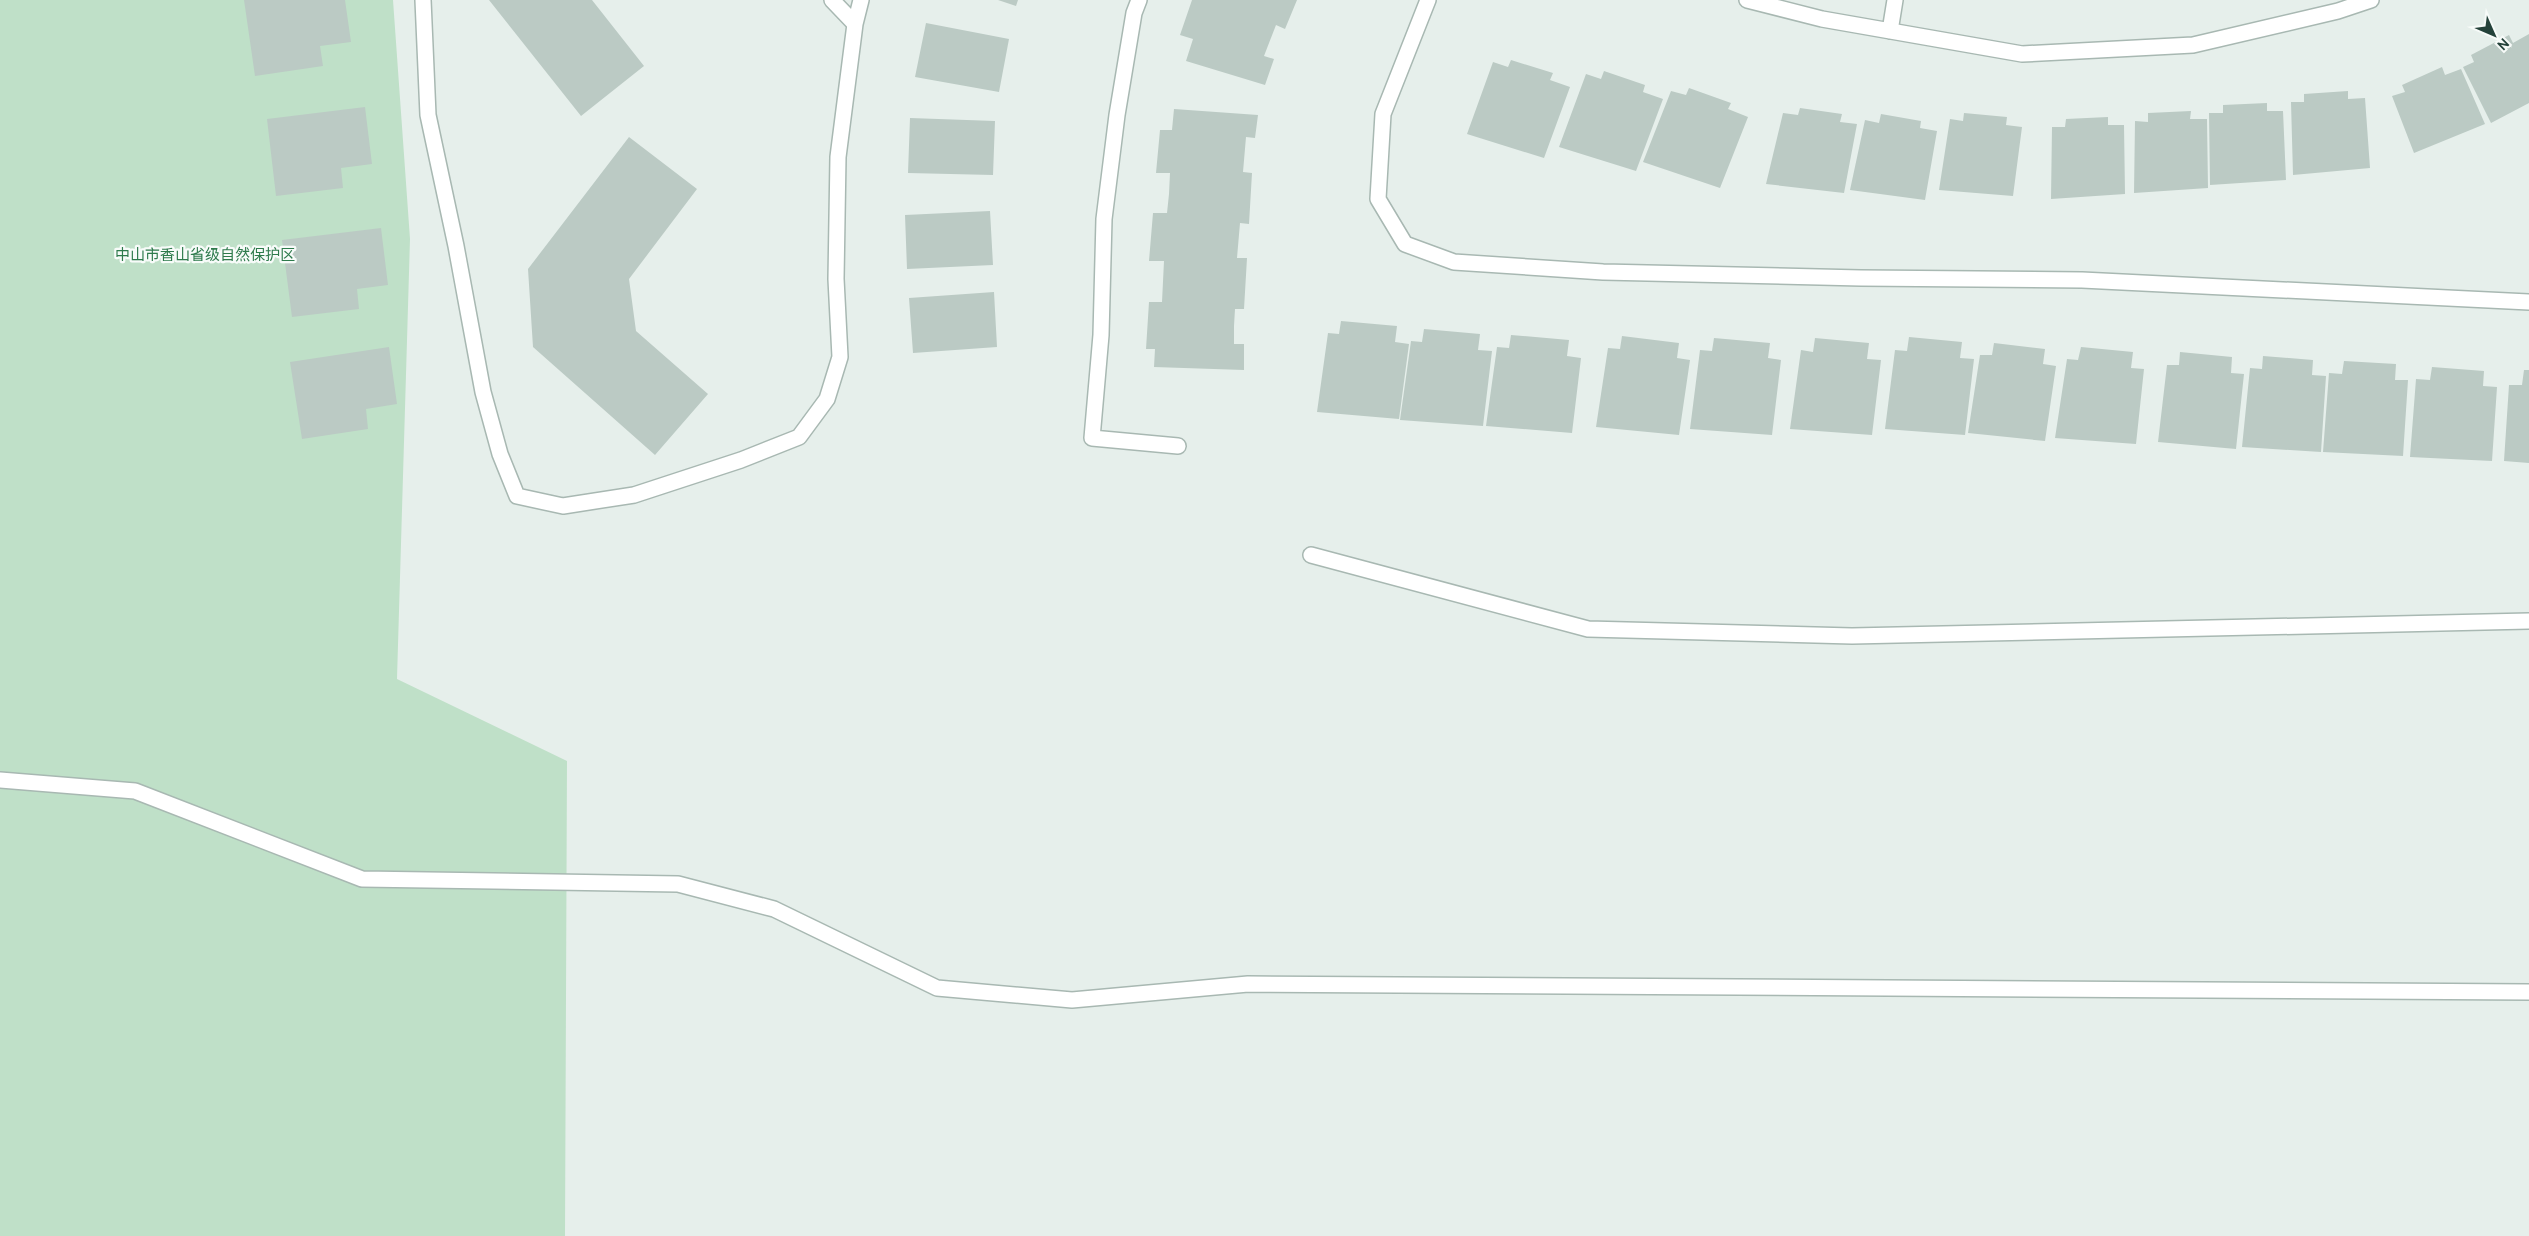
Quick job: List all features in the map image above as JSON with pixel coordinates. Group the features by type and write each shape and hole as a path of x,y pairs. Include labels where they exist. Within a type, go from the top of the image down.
{"street":[{"path":"423,0 428,115 456,246 483,392 500,454 517,496 563,506 634,496 741,460 799,436 827,399 840,357 836,279 838,157 855,24 861,0"},
{"path":"832,0 855,24"},
{"path":"1139,0 1134,13 1117,115 1104,219 1101,335 1092,438 1178,446"},
{"path":"1428,0 1383,114 1378,199 1405,244 1454,262 1603,272 1861,278 2082,280 2529,302"},
{"path":"1748,0 1822,19 2022,54 2192,45 2338,11 2371,0"},
{"path":"1890,31 1895,0"},
{"path":"1311,555 1588,629 1852,636 2529,621"},
{"path":"0,780 135,791 362,879 678,884 774,909 937,988 1072,1000 1248,984 2529,992"}],"green space":[{"name":"中山市香山省级自然保护区","path":"0,0 393,0 410,239 397,679 567,761 565,1236 0,1236"}],"building":[{"path":"244,0 345,0 351,42 320,46 323,66 255,76"},
{"path":"489,0 592,0 644,66 581,116"},
{"path":"998,0 1018,0 1016,6"},
{"path":"1192,0 1297,0 1285,29 1276,25 1264,56 1274,59 1265,85 1186,61 1193,39 1180,35"},
{"path":"926,23 1009,39 999,92 915,77"},
{"path":"2529,34 2529,103 2491,123 2463,67 2474,62 2471,55 2509,35 2513,43"},
{"path":"1511,60 1553,73 1550,80 1570,87 1544,158 1467,134 1493,62 1508,67"},
{"path":"2442,67 2445,75 2461,69 2485,124 2414,153 2392,96 2405,92 2402,85"},
{"path":"1604,71 1645,85 1643,92 1663,99 1636,171 1559,147 1586,74 1601,79"},
{"path":"1689,88 1731,103 1728,109 1748,117 1720,188 1643,162 1671,91 1686,95"},
{"path":"2348,91 2348,99 2365,98 2370,168 2293,175 2291,102 2304,102 2304,94"},
{"path":"2267,103 2267,111 2283,111 2286,180 2210,185 2209,113 2223,113 2223,105"},
{"path":"365,107 372,164 341,168 343,188 276,196 267,119"},
{"path":"1800,108 1842,114 1840,122 1857,124 1844,193 1766,184 1783,113 1798,115"},
{"path":"1174,109 1258,115 1255,138 1246,137 1243,172 1252,173 1249,224 1240,223 1237,258 1247,258 1244,309 1235,309 1234,326 1234,344 1244,344 1244,370 1154,367 1155,349 1146,349 1149,302 1162,302 1164,261 1149,261 1153,213 1167,213 1169,194 1170,173 1156,173 1160,130 1172,130"},
{"path":"2191,111 2190,119 2207,119 2208,188 2134,193 2135,121 2148,122 2148,113"},
{"path":"1964,113 2007,117 2006,125 2022,127 2013,196 1939,190 1950,119 1963,121"},
{"path":"1881,114 1921,121 1920,128 1937,131 1925,200 1850,190 1865,120 1879,123"},
{"path":"2108,117 2108,125 2124,125 2125,194 2051,199 2052,127 2065,127 2066,119"},
{"path":"910,118 995,121 993,175 908,173"},
{"path":"629,137 697,189 629,279 636,331 708,394 655,455 533,347 528,269"},
{"path":"990,211 993,265 907,269 905,215"},
{"path":"381,228 388,285 357,289 359,309 292,317 282,240"},
{"path":"994,292 997,347 913,353 909,298"},
{"path":"1341,321 1397,326 1395,342 1409,344 1399,419 1317,412 1328,333 1339,334"},
{"path":"1424,329 1480,334 1478,350 1492,351 1483,426 1400,420 1411,341 1422,342"},
{"path":"1511,335 1569,340 1567,356 1581,358 1572,433 1486,426 1497,347 1509,348"},
{"path":"1622,336 1679,343 1677,358 1690,360 1679,435 1596,427 1608,348 1620,349"},
{"path":"1909,337 1962,342 1960,358 1974,359 1965,435 1885,429 1895,350 1907,351"},
{"path":"1714,338 1770,343 1768,358 1781,360 1772,435 1690,429 1700,350 1712,351"},
{"path":"1815,338 1869,343 1867,359 1881,360 1872,435 1790,429 1801,350 1813,352"},
{"path":"1994,343 2045,349 2043,364 2056,366 2045,441 1968,433 1980,355 1992,355"},
{"path":"389,347 397,404 366,409 368,429 302,439 290,362"},
{"path":"2081,347 2133,352 2131,368 2144,369 2136,444 2055,438 2067,359 2078,360"},
{"path":"2180,352 2232,357 2231,373 2244,374 2236,449 2158,442 2167,365 2179,365"},
{"path":"2263,356 2313,360 2312,375 2326,376 2321,452 2242,447 2250,368 2262,369"},
{"path":"2344,361 2396,364 2395,380 2408,380 2403,456 2323,452 2329,373 2342,374"},
{"path":"2432,367 2484,371 2483,386 2497,387 2492,461 2410,457 2416,379 2430,380"},
{"path":"2524,370 2529,370 2529,463 2504,461 2509,385 2522,385"}]}
